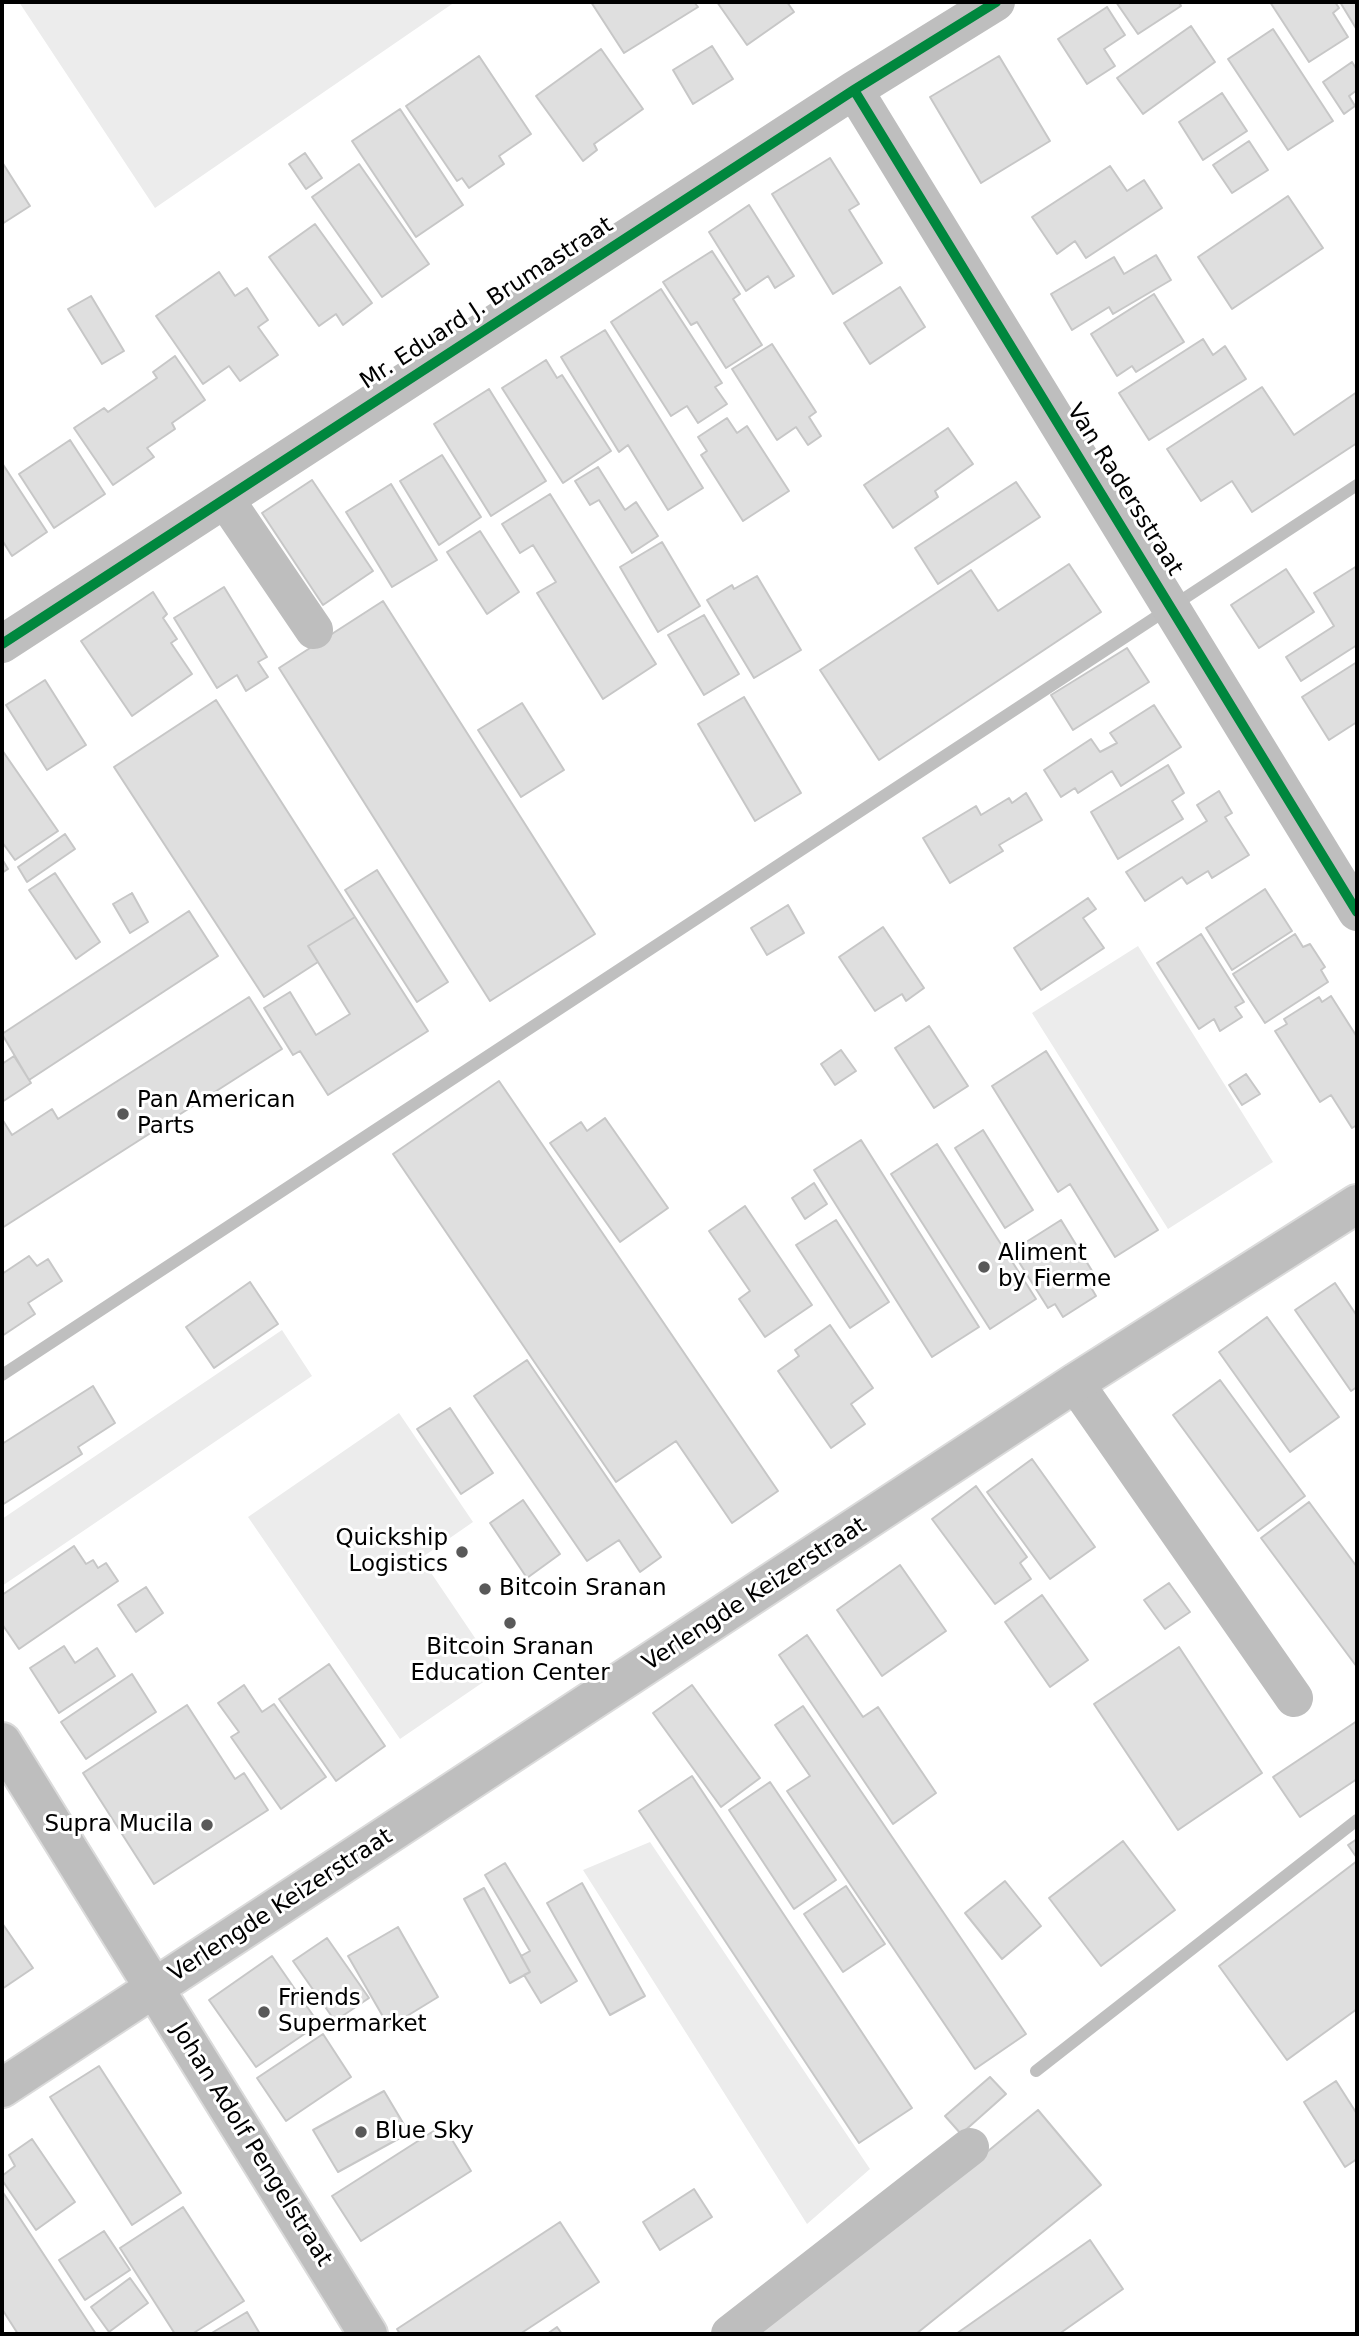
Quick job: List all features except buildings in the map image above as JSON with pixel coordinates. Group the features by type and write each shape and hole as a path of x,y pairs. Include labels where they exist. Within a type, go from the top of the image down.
{"main road":[{"name":"Mr. Eduard J. Brumastraat","path":"2,643 854,90 996,2"},
{"name":"Van Radersstraat","path":"854,90 1357,912"},
{"path":"225,499 314,630"},
{"name":"Verlengde Keizerstraat","path":"2,2088 1075,1383 1357,1204"},
{"path":"1075,1383 1294,1698"},
{"name":"Johan Adolf Pengelstraat","path":"2,1742 368,2334"},
{"path":"730,2334 970,2147"}],"shaded area":[{"path":"19,2 455,2 155,208"},
{"path":"1138,946 1273,1162 1168,1229 1032,1013"},
{"path":"282,1330 312,1376 2,1586 2,1519"},
{"path":"399,1413 473,1522 421,1558 498,1672 400,1739 248,1517"},
{"path":"650,1842 870,2169 807,2224 583,1870"}],"waterway":[{"path":"2,1375 1357,485"},
{"path":"1036,2071 1357,1820"}],"cycle path":[{"path":"2,644 854,90 996,2"},
{"path":"854,90 1357,912"}],"place":[{"name":"Pan American Parts","path":"123,1114"},
{"name":"Aliment by Fierme","path":"984,1267"},
{"name":"Quickship Logistics","path":"462,1552"},
{"name":"Bitcoin Sranan","path":"485,1589"},
{"name":"Bitcoin Sranan Education Center","path":"510,1623"},
{"name":"Supra Mucila","path":"207,1825"},
{"name":"Friends Supermarket","path":"264,2012"},
{"name":"Blue Sky","path":"361,2132"}]}
